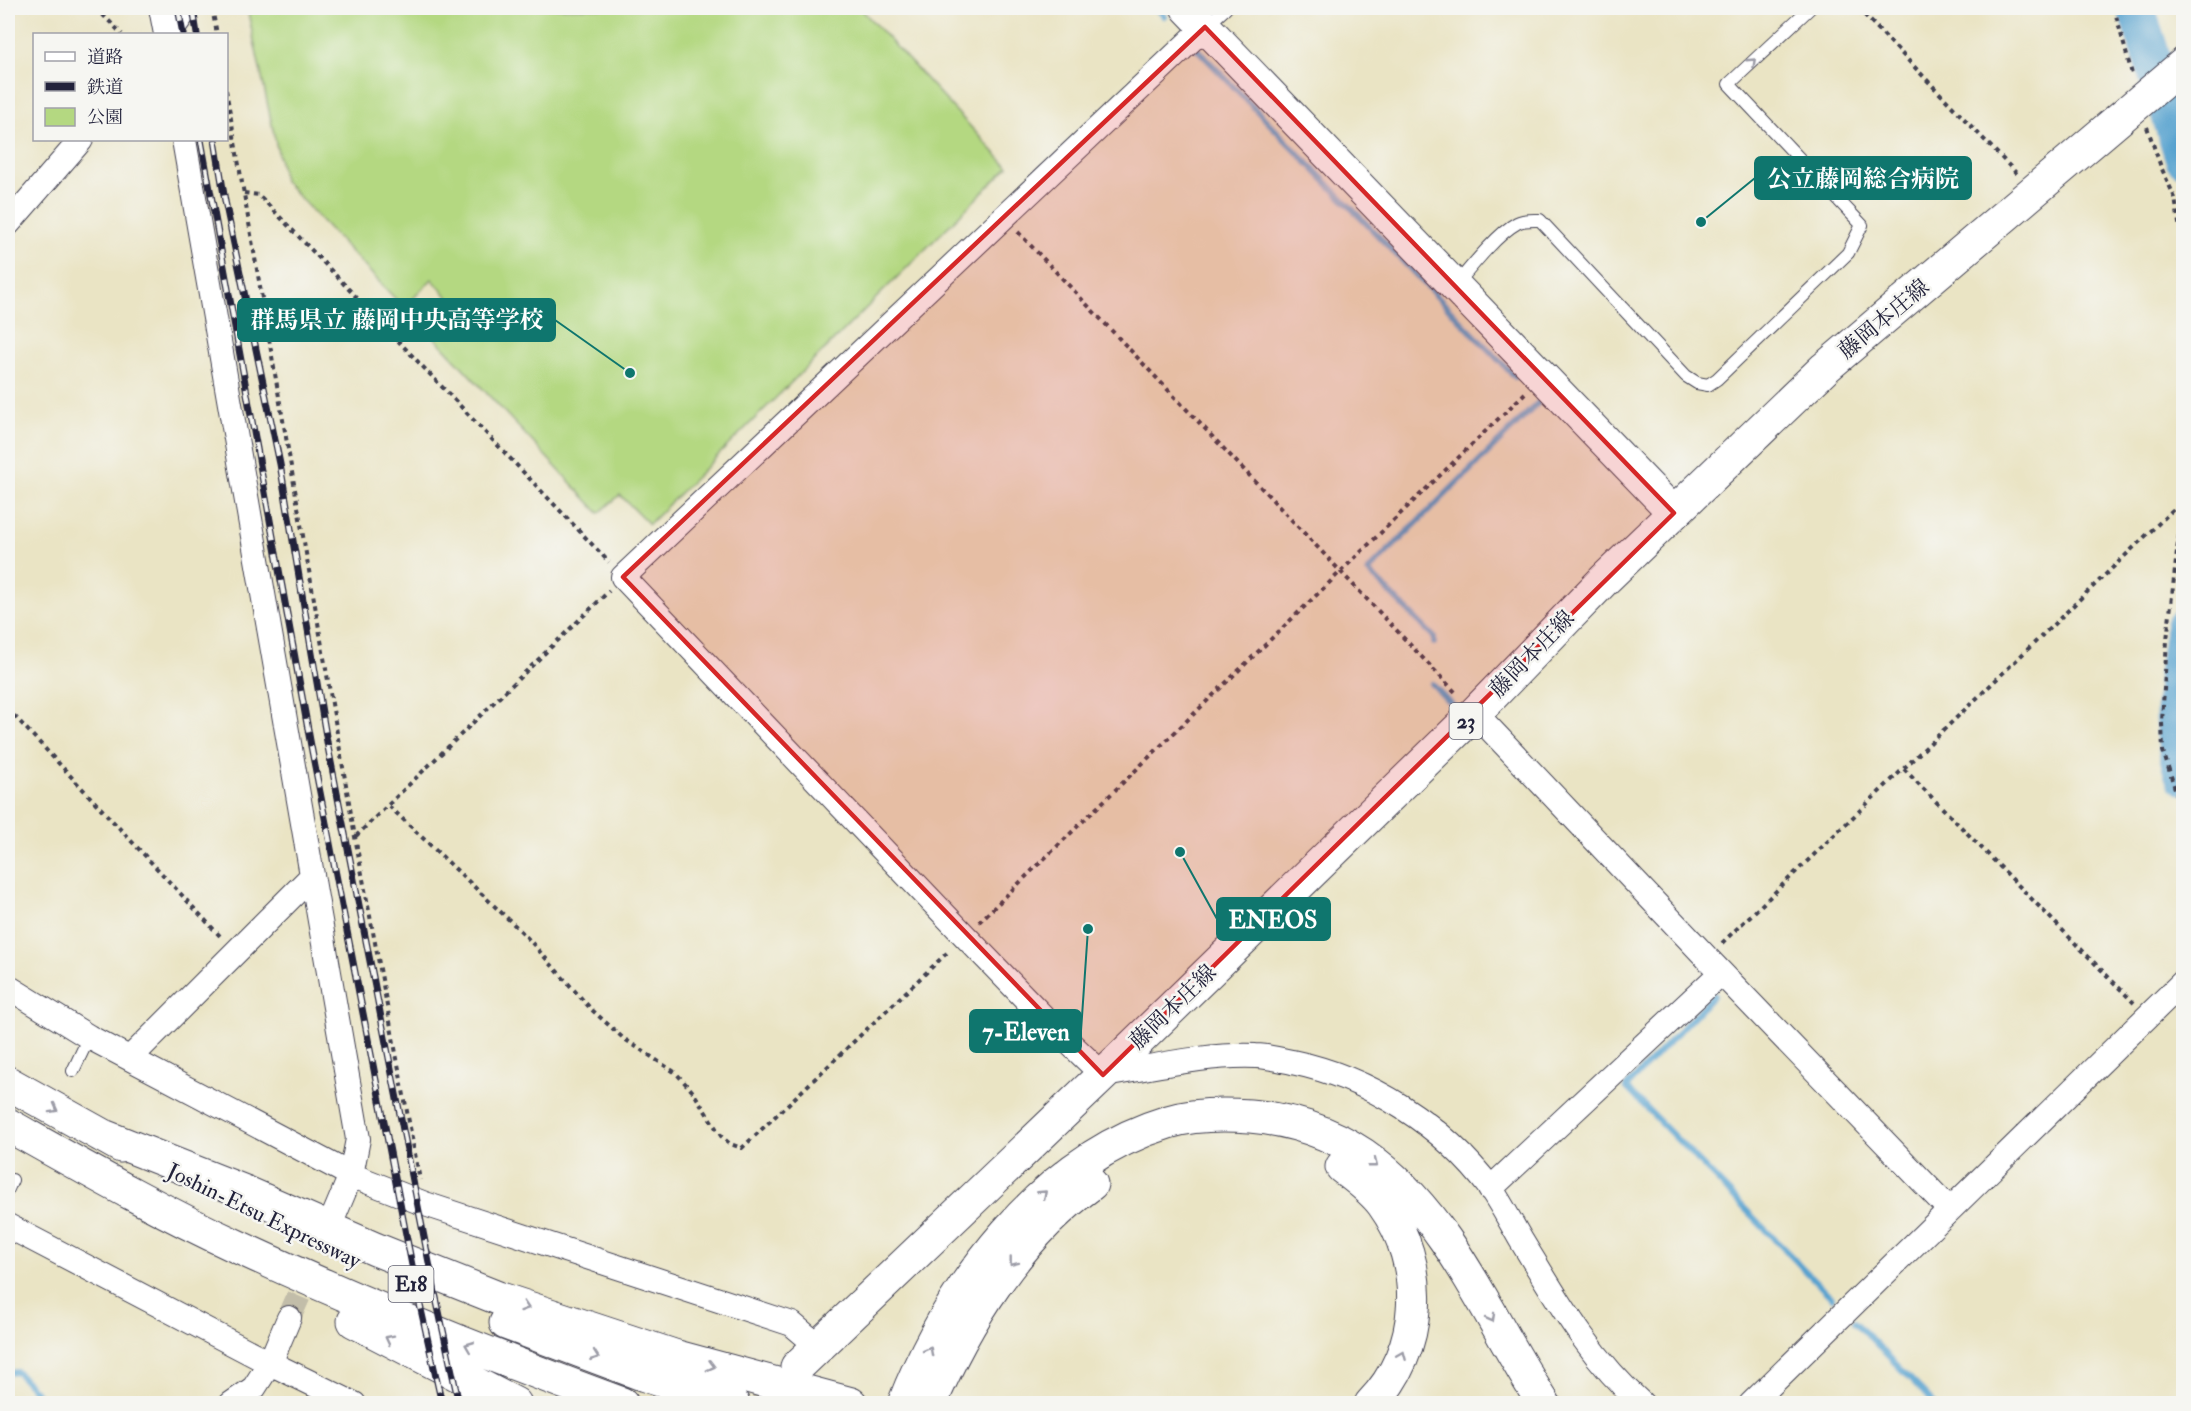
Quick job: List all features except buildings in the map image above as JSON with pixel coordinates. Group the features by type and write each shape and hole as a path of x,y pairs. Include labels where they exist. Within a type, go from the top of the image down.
{"main road":[{"name":"藤岡本庄線","path":"808,1356 1104,1075 1475,713 1605,580 1825,368 2182,65"},
{"name":"Joshin-Etsu Expressway","path":"8,1083 101,1135 247,1210 387,1274 515,1327 732,1404"},
{"path":"903,1404 922,1363 966,1287 996,1246 1039,1198 1088,1160 1144,1131 1169,1121 1231,1114 1293,1122 1350,1146 1377,1165 1421,1209 1443,1237 1523,1373 1544,1404"},
{"name":"Joshin-Etsu Expressway","path":"8,1125 90,1171 234,1245 386,1313 622,1404"},
{"path":"8,1135 66,1176 516,1404"},
{"path":"101,1135 245,1192 375,1250 498,1298 677,1357 837,1400"},
{"path":"930,1404 986,1299 1038,1232 1062,1208 1089,1185 1141,1156 1184,1140 1223,1135 1282,1140 1337,1163 1382,1202 1397,1225 1407,1248 1413,1276 1415,1302 1411,1330 1403,1355 1390,1379 1371,1404"}],"street":[{"path":"161,8 168,33"},
{"path":"169,33 187,8"},
{"path":"1642,1404 1608,1372 1577,1332 1490,1189 1458,1153 1414,1114 1369,1087 1320,1068 1259,1056 1199,1058 1104,1075 1053,1027 965,936 623,577 1003,216 1206,14 1455,286 1674,513"},
{"path":"8,224 80,141"},
{"path":"184,141 358,1139 351,1175 333,1218"},
{"path":"1475,713 1714,966 1949,1209"},
{"path":"130,1058 312,876"},
{"path":"1490,1189 1714,966"},
{"path":"1751,1404 2184,981"},
{"path":"8,987 89,1037 351,1175 425,1204 792,1324 808,1356"},
{"path":"8,1226 270,1363 354,1404"},
{"path":"231,1404 254,1388 270,1363 289,1318"}],"lane":[{"path":"1455,286 1476,262 1517,223 1524,220 1540,220 1686,376 1697,383 1708,385 1848,253 1862,225 1729,84 1810,8"},
{"path":"72,1071 89,1037"}],"path":[{"path":"96,8 121,33"},
{"path":"212,8 217,33"},
{"path":"1858,8 2017,175"},
{"path":"2114,8 2144,96 2161,166 2175,198 2184,255"},
{"path":"228,101 355,837 425,1204"},
{"path":"244,193 259,195 623,577 355,837"},
{"path":"1003,216 1475,713"},
{"path":"389,806 524,934 591,1009 623,1038 676,1073 693,1092 721,1136 730,1144 742,1148 965,936 1543,376"},
{"path":"2184,490 2167,640 2162,722 2163,751 2184,817"},
{"path":"1714,966 1904,769 2182,501"},
{"path":"8,709 236,953"},
{"path":"1904,769 2147,1017"}],"highlighted area":[{"path":"1205,27 1674,513 1103,1075 623,577"}],"green space":[{"path":"247,8 860,8 1008,167 649,524 620,495 599,513 435,338 461,312 432,279 404,308 284,181"}],"waterway":[{"path":"1156,8 1164,16"},
{"path":"2136,8 2184,158"},
{"path":"1195,47 1515,377"},
{"path":"1434,643 1434,637 1368,571 1539,402"},
{"path":"2184,627 2175,702 2176,739 2184,776"},
{"path":"1432,684 1454,707"},
{"path":"1714,995 1626,1087 1832,1298"},
{"path":"1855,1322 1935,1404"},
{"path":"8,1373 17,1372 47,1404"}],"tunnel":[{"path":"289,1318 333,1218"},
{"path":"760,1404 797,1367"}],"railway":[{"path":"178,8 183,33"},
{"path":"193,8 197,33"},
{"path":"201,141 311,746 418,1296 442,1404"},
{"path":"215,141 225,201 280,464 327,742 435,1293 459,1404"}],"place":[{"name":"公立藤岡総合病院","path":"1701,222"},
{"name":"群馬県立 藤岡中央高等学校","path":"630,373"},
{"name":"ENEOS","path":"1180,852"},
{"name":"7-Eleven","path":"1088,929"}]}
